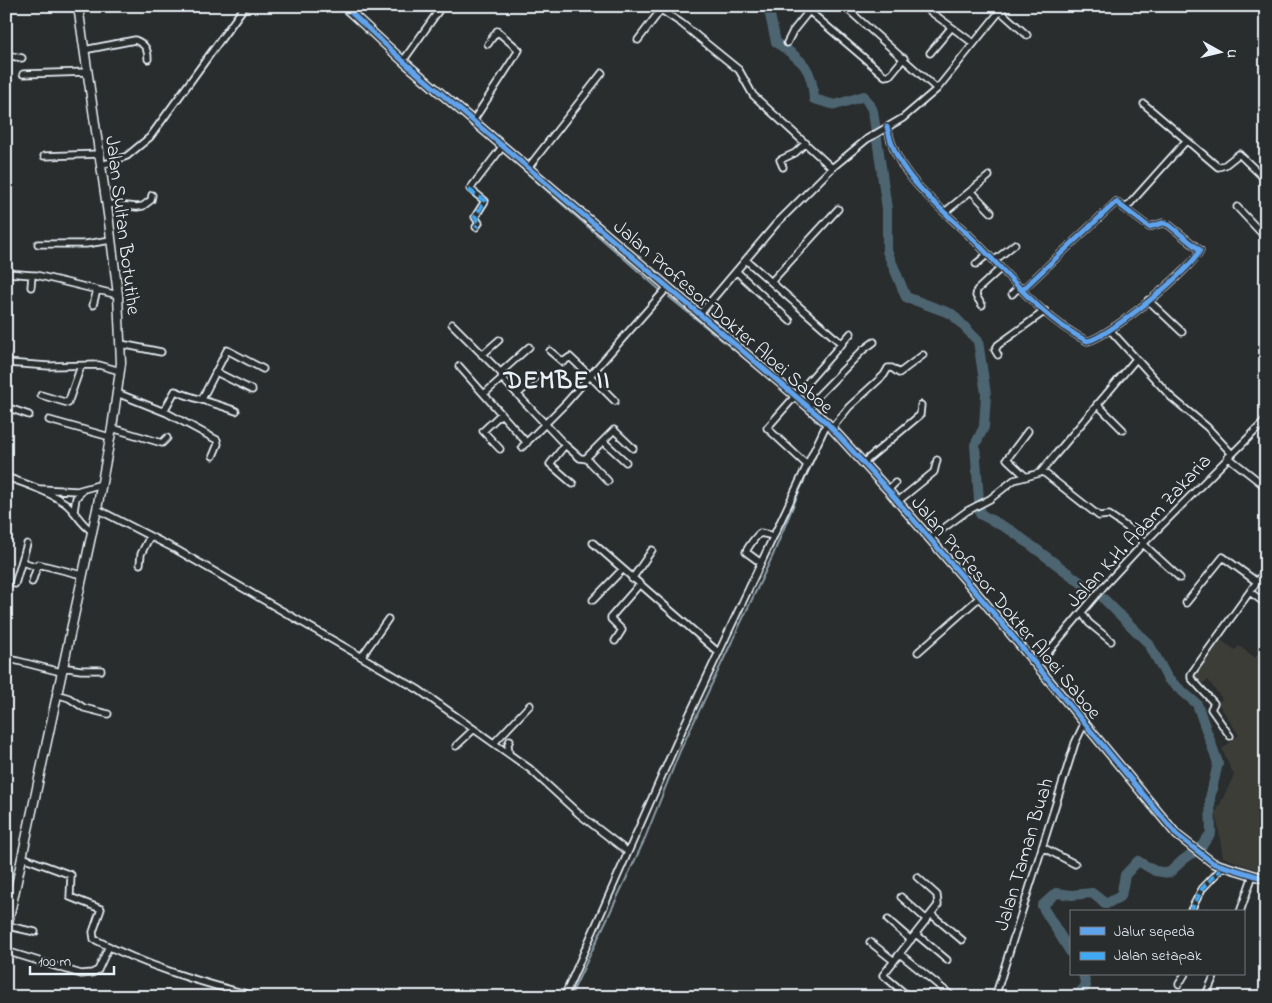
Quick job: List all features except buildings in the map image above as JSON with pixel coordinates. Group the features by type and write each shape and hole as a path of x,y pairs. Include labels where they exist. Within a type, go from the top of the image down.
{"main road":[{"name":"Jalan Sultan Botutihe","path":"7,929 61,669 97,509 109,448 120,371 121,344 118,295 102,165 78,6"}],"street":[{"path":"102,165 127,156 150,137 245,6"},
{"name":"Jalan Profesor Dokter Aloei Saboe","path":"344,6 403,61 666,288 766,369 808,406 888,490 980,597 1168,825 1204,859 1223,867 1266,879"},
{"path":"403,61 442,6"},
{"path":"844,6 937,89"},
{"path":"923,6 973,43"},
{"path":"638,40 658,8 681,23 744,74 749,90 832,168"},
{"path":"787,43 793,31 811,8 885,76 890,75 904,58"},
{"path":"699,315 776,224 832,168 867,139 916,108 937,89 1002,9 1027,35"},
{"path":"930,53 951,28"},
{"path":"473,121 519,50 513,42 497,31 488,44"},
{"path":"84,50 135,40 141,42 147,49 148,59"},
{"path":"6,55 22,58"},
{"path":"23,74 88,72"},
{"path":"528,168 602,73"},
{"path":"1144,104 1218,167 1225,165 1239,154 1266,180"},
{"path":"887,127 893,146 907,172 1021,288 1045,310 1087,341 1094,341 1111,331 1175,278 1200,250 1169,226 1163,223 1149,227 1116,202 1021,288 1012,294"},
{"path":"1126,208 1186,141"},
{"path":"783,167 780,160 795,153 806,143"},
{"path":"476,227 479,223 475,217 485,201 470,189 503,146"},
{"path":"44,156 100,154"},
{"path":"945,212 972,192 989,176"},
{"path":"972,192 991,212"},
{"path":"107,204 143,206 151,200 152,195"},
{"path":"1237,208 1266,238"},
{"path":"771,282 838,209"},
{"path":"38,244 86,244 111,240"},
{"path":"994,260 1015,244"},
{"path":"976,264 988,254"},
{"path":"746,260 842,344"},
{"path":"982,305 976,296 977,290 1002,268"},
{"path":"736,271 790,321"},
{"path":"6,273 32,275 118,295"},
{"path":"31,286 32,275"},
{"path":"459,366 501,414 524,445 590,376 666,288"},
{"path":"93,305 97,290"},
{"path":"1148,300 1182,332"},
{"path":"998,355 995,350 998,345 1045,310"},
{"path":"452,324 545,425 580,458 586,458 614,430 633,448"},
{"path":"1111,331 1171,397 1198,419 1230,455 1266,487"},
{"path":"807,465 767,428 851,333"},
{"path":"482,355 499,340"},
{"path":"808,406 863,350 874,342"},
{"path":"121,344 162,352"},
{"path":"484,394 529,347"},
{"path":"202,399 229,350 263,368"},
{"path":"550,351 563,362 570,357 615,402"},
{"path":"6,355 6,395"},
{"path":"564,997 683,728 807,465 829,426 884,375 888,368 892,368 899,373 923,355"},
{"path":"929,539 1014,480 1042,470 1136,359"},
{"path":"7,363 99,365 120,371"},
{"path":"41,395 68,403 72,398 81,366"},
{"path":"216,372 252,390"},
{"path":"518,394 538,376"},
{"path":"164,411 175,391 196,400 202,399 236,411"},
{"path":"117,393 164,411 217,440 218,444 213,456"},
{"path":"1097,404 1123,430"},
{"path":"863,463 920,415 921,405"},
{"path":"6,407 29,415"},
{"path":"500,449 484,431 501,414"},
{"path":"49,420 110,437"},
{"name":"Jalan K.H. Adam Zakaria","path":"1037,665 1104,586 1143,544 1266,420"},
{"path":"112,428 162,443 167,438"},
{"path":"1025,476 1007,459 1028,431"},
{"path":"603,441 626,462"},
{"path":"565,445 550,464 573,484"},
{"path":"586,458 608,481"},
{"path":"897,502 934,472 937,460"},
{"path":"1042,470 1099,516 1108,514 1134,532 1143,544 1180,578"},
{"path":"6,477 41,489 65,503 74,511 81,523 92,531"},
{"path":"888,490 895,483"},
{"path":"41,489 77,491 102,484"},
{"path":"74,511 76,498 83,490"},
{"path":"97,509 150,536 419,690 530,769 579,814 628,852"},
{"path":"761,563 746,552 760,533 774,536"},
{"path":"140,564 141,554 150,536"},
{"path":"593,543 719,653"},
{"path":"15,584 27,544"},
{"path":"632,578 652,550"},
{"path":"1186,603 1223,557 1257,582"},
{"path":"22,562 35,566 39,564 82,575"},
{"path":"32,582 35,566"},
{"path":"1230,736 1211,709 1214,703 1190,676 1266,569"},
{"path":"593,600 622,570"},
{"path":"615,641 622,630 610,619 639,585"},
{"path":"1250,592 1266,604"},
{"path":"918,652 980,597"},
{"path":"1082,613 1089,623 1111,641"},
{"path":"362,656 388,619"},
{"path":"6,658 61,669 101,670"},
{"path":"56,694 69,698 84,708 108,714"},
{"path":"494,743 530,705"},
{"name":"Jalan Taman Buah","path":"995,997 1075,743 1085,722"},
{"path":"456,746 474,729"},
{"path":"508,753 510,740"},
{"path":"1042,847 1075,864"},
{"path":"22,857 72,875 70,897 101,909 93,938 109,946 220,988 258,997"},
{"path":"1191,910 1202,889 1223,867"},
{"path":"1241,910 1253,875"},
{"path":"909,997 883,975 938,906 937,895 917,877"},
{"path":"901,897 928,920"},
{"path":"932,914 962,940"},
{"path":"888,920 911,940"},
{"path":"7,929 35,932"},
{"path":"916,934 947,960"},
{"path":"870,942 894,961"},
{"path":"6,951 81,974 87,974 98,970 109,946"},
{"path":"900,954 953,997"},
{"path":"1179,984 1183,976"},
{"path":"1205,997 1214,976"}],"shaded area":[{"path":"1219,639 1235,650 1239,646 1255,658 1266,644 1266,864 1263,872 1223,857 1216,813 1234,775 1222,749 1239,735 1218,703 1222,699 1208,680 1201,684 1193,675"}],"waterway":[{"path":"336,6 500,149"},
{"path":"768,6 776,42 804,64 811,78 814,99 835,105 864,96 873,111 887,209 887,251 906,297 952,314 978,341 986,394 984,427 975,445 980,514 1012,531 1088,588"},
{"path":"504,153 661,291"},
{"path":"669,297 765,375"},
{"path":"803,407 817,422"},
{"path":"570,997 643,843 680,751 773,555 826,433"},
{"path":"1070,951 1042,906 1056,893 1072,895 1092,893 1106,904 1121,896 1125,875 1138,861 1155,871 1169,873 1201,847 1211,833 1210,798 1218,763 1197,704 1168,679 1149,644 1104,599"},
{"path":"1201,847 1204,852"},
{"path":"1075,997 1086,986 1084,976"}],"marked path":[{"path":"469,190 485,201 475,217 479,223 476,227"},
{"path":"1191,910 1202,889 1223,867"}],"cycle path":[{"path":"344,6 403,61 827,423 888,490 980,597 1177,835 1213,863 1266,879"},
{"path":"887,127 898,158 905,170 924,192 974,240 1013,282 1041,309 1055,321 1087,341 1097,338 1112,329 1148,302 1183,271 1200,250 1169,225 1163,223 1149,227 1116,202 1022,290"}],"district":[{"name":"DEMBE II","path":"557,379"}]}
